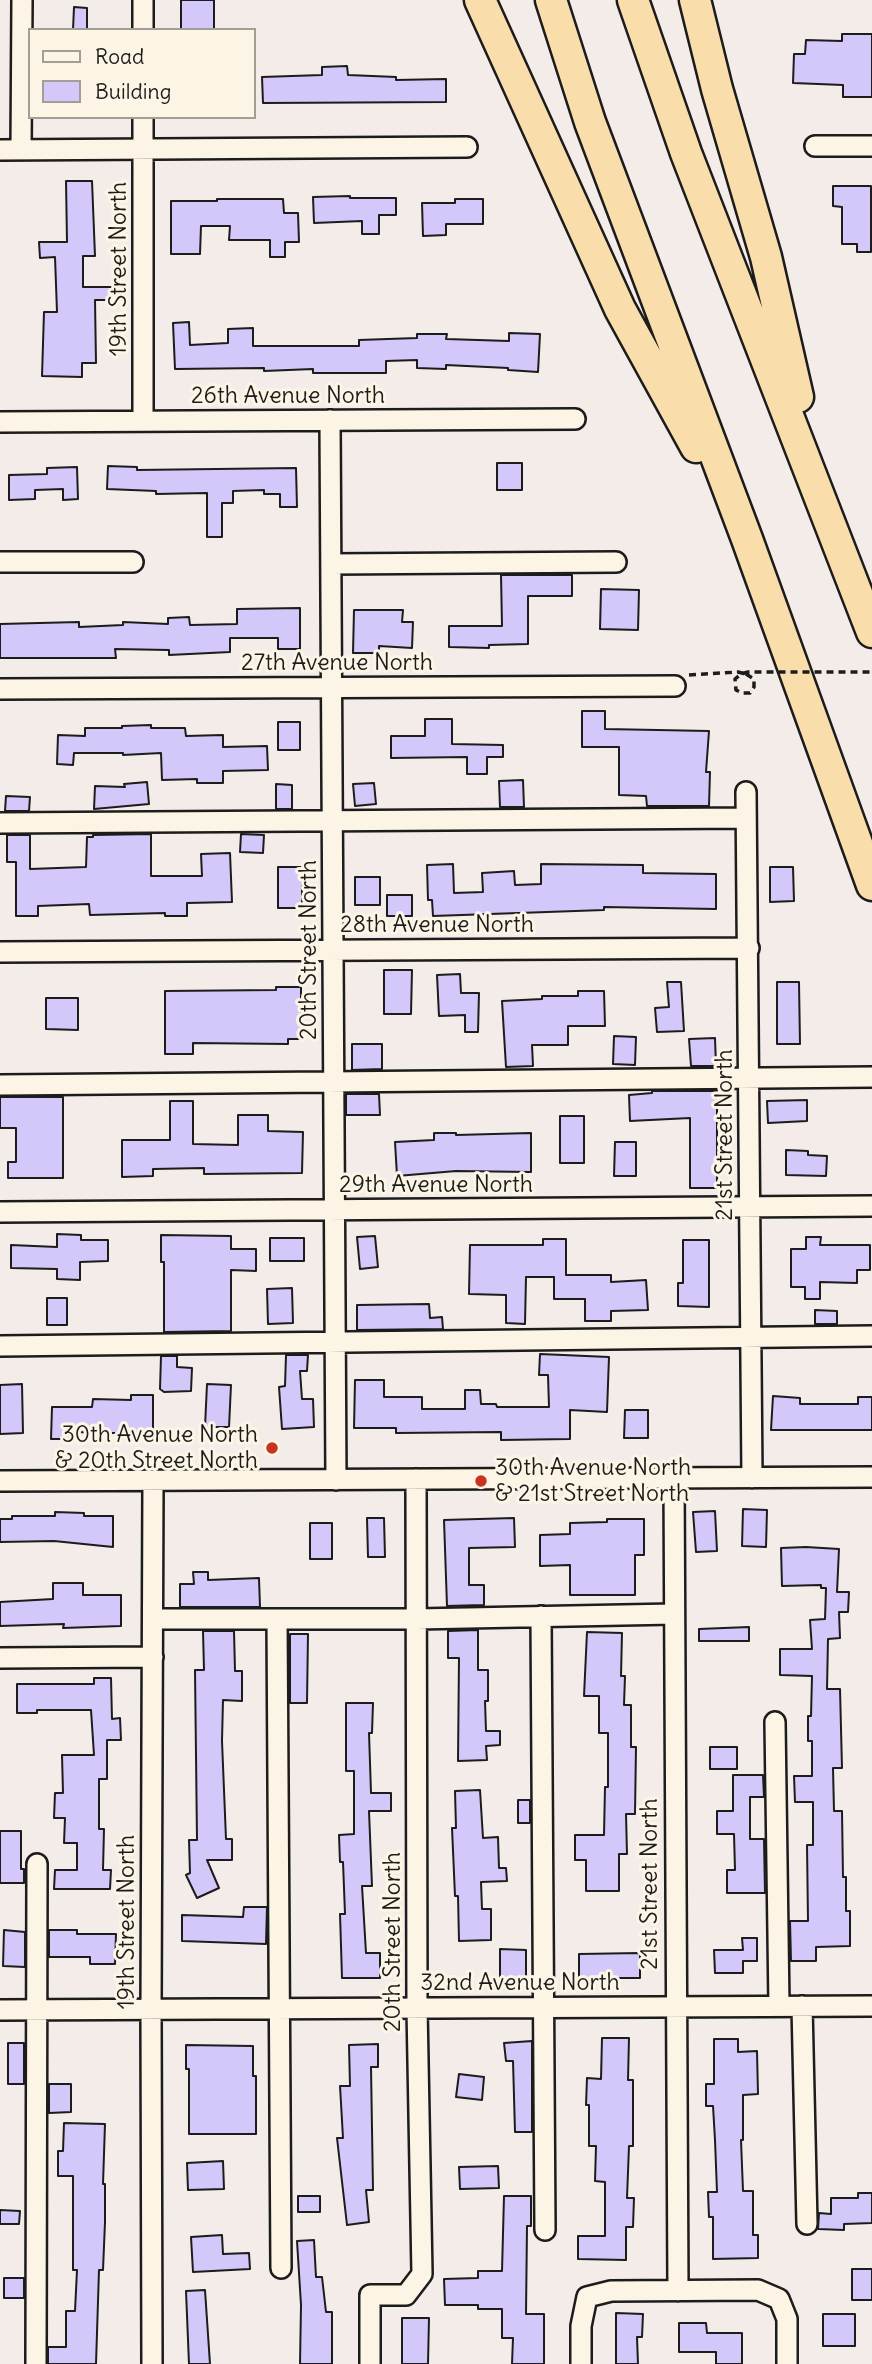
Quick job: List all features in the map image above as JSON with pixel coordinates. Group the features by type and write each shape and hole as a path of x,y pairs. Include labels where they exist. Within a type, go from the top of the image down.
{"highway":[{"path":"480,0 620,309 747,539"},
{"path":"551,0 590,122 747,539 872,885"},
{"path":"633,0 686,153 872,632"},
{"path":"695,0 717,89 766,257 821,496"}],"street":[{"path":"21,150 22,0"},
{"path":"143,0 143,28"},
{"name":"19th Street North","path":"143,119 143,421"},
{"path":"815,146 872,146"},
{"path":"0,150 467,147"},
{"name":"26th Avenue North","path":"0,422 575,419"},
{"name":"20th Street North","path":"330,420 336,1480"},
{"path":"0,562 133,562"},
{"path":"331,564 616,562"},
{"name":"27th Avenue North","path":"0,690 675,686"},
{"name":"21st Street North","path":"746,792 751,1478"},
{"path":"0,823 746,818"},
{"name":"28th Avenue North","path":"0,952 749,948"},
{"path":"0,1084 872,1077"},
{"name":"29th Avenue North","path":"0,1212 872,1206"},
{"path":"0,1346 872,1336"},
{"path":"0,1481 872,1477"},
{"name":"21st Street North","path":"674,1478 678,2291"},
{"name":"20th Street North","path":"370,2364 370,2295 406,2295 422,2274 417,2008 416,1479"},
{"name":"19th Street North","path":"152,2364 153,1481"},
{"path":"153,1619 416,1619 674,1614"},
{"path":"541,1616 545,2230"},
{"path":"277,1619 281,2268"},
{"path":"0,1658 153,1657"},
{"path":"775,1722 779,2006"},
{"path":"36,2364 37,1864"},
{"path":"803,2006 807,2224"},
{"name":"32nd Avenue North","path":"0,2010 872,2006"},
{"path":"581,2364 581,2326 587,2298 611,2291 758,2290 779,2299 787,2319 787,2364"}],"path":[{"path":"675,686 688,675 738,672 746,674 754,679 754,687 750,693 736,690 735,679 741,674 748,672 872,672"}],"building":[{"path":"181,0 214,0 214,28 181,28"},
{"path":"74,7 87,8 87,28 73,28"},
{"path":"842,34 872,34 872,97 843,97 843,85 793,83 794,54 805,54 806,40 842,41"},
{"path":"347,66 348,75 396,77 396,80 446,79 446,102 263,103 262,77 322,75 322,67"},
{"path":"66,181 92,181 95,256 83,256 83,287 124,287 124,300 95,300 96,363 82,363 82,377 42,376 44,312 57,312 55,257 40,258 39,242 67,242"},
{"path":"833,186 871,186 871,252 857,252 857,244 842,244 842,207 833,206"},
{"path":"313,197 396,198 396,215 379,215 379,234 362,234 362,221 314,223"},
{"path":"283,199 284,213 298,213 299,242 285,242 285,257 270,257 270,240 229,240 230,226 201,226 200,254 171,254 171,201"},
{"path":"455,199 483,199 483,224 446,224 446,235 423,236 422,203 455,203"},
{"path":"189,322 190,345 228,343 228,329 253,328 253,346 359,346 359,340 417,338 417,334 447,334 446,339 509,341 509,333 540,334 538,372 446,365 446,369 417,368 417,360 386,361 386,373 313,373 313,369 264,371 264,368 175,369 173,323"},
{"path":"497,463 522,463 522,490 497,490"},
{"path":"108,466 137,467 137,470 296,468 297,507 280,507 280,494 264,494 264,490 233,491 233,503 222,503 222,537 207,537 207,493 156,494 156,491 107,489"},
{"path":"77,467 78,499 63,500 63,489 35,490 35,499 9,500 9,475 47,474 47,468"},
{"path":"501,575 572,575 572,596 528,596 528,644 489,645 489,648 449,647 449,626 502,626"},
{"path":"601,589 639,590 638,630 600,629"},
{"path":"300,608 300,649 278,649 278,638 230,638 230,652 169,655 169,650 115,649 116,658 0,658 0,624 79,622 79,627 123,625 123,622 168,624 168,618 189,617 190,625 237,624 237,609"},
{"path":"354,610 403,610 402,622 413,622 412,648 379,646 379,653 353,653"},
{"path":"582,711 605,711 605,729 709,731 706,772 710,772 709,806 647,806 646,796 619,795 619,747 582,747"},
{"path":"425,719 452,719 452,744 503,745 503,757 487,757 487,774 467,774 467,757 391,758 391,736 425,736"},
{"path":"278,722 300,722 300,750 278,750"},
{"path":"151,725 151,728 185,728 186,736 223,735 223,747 267,746 268,770 223,771 223,783 197,783 197,779 162,780 161,753 74,753 73,765 57,764 58,735 85,736 85,728"},
{"path":"523,780 524,807 500,807 499,781"},
{"path":"147,782 149,804 94,809 95,786 125,787 124,784"},
{"path":"374,783 376,804 355,806 353,784"},
{"path":"276,784 292,785 292,809 276,809"},
{"path":"6,796 30,797 29,811 5,811"},
{"path":"151,834 151,876 202,876 201,854 230,853 232,902 187,903 187,916 165,916 165,913 90,915 89,904 38,906 38,916 16,916 16,862 7,862 7,835 30,835 30,869 86,867 87,837 93,835"},
{"path":"241,834 264,835 263,853 240,852"},
{"path":"453,864 454,893 483,892 482,873 514,871 515,885 541,884 541,864 643,865 643,873 716,874 716,909 604,907 604,910 433,916 432,900 428,900 427,865"},
{"path":"278,867 302,867 302,908 278,908"},
{"path":"770,867 793,867 794,901 770,902"},
{"path":"355,877 380,877 380,905 355,905"},
{"path":"387,895 412,895 412,916 387,916"},
{"path":"384,970 412,970 411,1014 384,1014"},
{"path":"460,974 461,993 479,993 478,1032 465,1032 465,1015 439,1016 437,975"},
{"path":"667,982 681,982 684,1031 657,1032 655,1008 669,1007"},
{"path":"777,982 799,982 800,1044 777,1044"},
{"path":"276,987 301,987 301,1039 288,1039 288,1044 193,1043 193,1054 165,1054 165,991 276,990"},
{"path":"578,991 604,991 605,1026 568,1026 568,1045 532,1045 533,1066 506,1067 502,1001 542,999 542,996 578,996"},
{"path":"46,998 78,998 78,1030 46,1029"},
{"path":"614,1036 636,1037 635,1065 613,1064"},
{"path":"715,1038 716,1066 691,1066 689,1039"},
{"path":"352,1044 382,1044 382,1069 352,1070"},
{"path":"652,1091 717,1091 717,1188 690,1188 690,1118 630,1121 629,1095"},
{"path":"346,1094 379,1094 380,1115 346,1115"},
{"path":"0,1097 63,1097 63,1178 8,1178 8,1162 16,1162 16,1128 0,1128"},
{"path":"807,1100 807,1121 768,1123 767,1101"},
{"path":"170,1101 193,1101 193,1144 238,1145 238,1115 268,1115 268,1131 303,1132 302,1173 204,1174 204,1168 153,1169 153,1176 122,1177 122,1140 170,1140"},
{"path":"560,1116 584,1116 584,1163 560,1163"},
{"path":"434,1133 531,1133 531,1172 456,1171 397,1176 395,1142 434,1140"},
{"path":"615,1142 636,1142 636,1176 614,1176"},
{"path":"786,1150 808,1151 808,1155 827,1156 826,1176 786,1175"},
{"path":"57,1234 81,1235 81,1240 108,1240 108,1261 80,1262 80,1280 57,1279 57,1269 11,1268 11,1245 57,1247"},
{"path":"161,1235 231,1236 231,1249 256,1249 256,1271 231,1270 231,1331 164,1332 164,1262 161,1262"},
{"path":"375,1236 378,1267 360,1269 357,1237"},
{"path":"806,1237 821,1237 820,1245 870,1245 870,1270 857,1270 857,1283 820,1282 820,1299 805,1299 805,1287 791,1287 791,1249 806,1249"},
{"path":"270,1238 304,1238 304,1261 270,1261"},
{"path":"543,1239 566,1239 566,1275 611,1275 611,1282 646,1280 648,1310 611,1311 611,1321 585,1321 585,1299 554,1299 554,1277 526,1277 525,1324 506,1323 506,1295 469,1294 470,1245 543,1245"},
{"path":"683,1240 709,1240 709,1307 678,1306 678,1283 683,1283"},
{"path":"292,1288 293,1323 268,1324 267,1289"},
{"path":"47,1298 67,1298 67,1325 47,1325"},
{"path":"429,1304 430,1318 442,1317 443,1329 357,1330 357,1305"},
{"path":"815,1310 837,1311 837,1324 815,1324"},
{"path":"540,1354 609,1357 607,1412 570,1410 570,1439 501,1440 501,1432 396,1433 396,1428 354,1428 355,1380 384,1380 384,1397 422,1397 422,1409 465,1409 465,1390 480,1390 481,1404 496,1404 497,1407 549,1407 548,1375 539,1375"},
{"path":"286,1355 308,1355 307,1371 300,1371 302,1399 313,1399 314,1427 282,1429 279,1387 285,1386"},
{"path":"161,1356 177,1356 177,1367 192,1368 191,1391 164,1392 160,1389"},
{"path":"22,1384 23,1433 0,1434 0,1385"},
{"path":"207,1384 231,1385 229,1427 205,1427"},
{"path":"131,1395 153,1395 153,1434 73,1432 73,1439 51,1439 52,1407 92,1407 93,1399 131,1400"},
{"path":"773,1396 800,1398 800,1404 858,1404 858,1397 872,1397 872,1430 771,1430"},
{"path":"625,1410 648,1410 648,1438 624,1438"},
{"path":"743,1509 767,1510 766,1547 742,1546"},
{"path":"715,1511 717,1551 696,1552 693,1512"},
{"path":"55,1512 113,1516 113,1547 54,1541 0,1542 0,1519 12,1519 12,1516 55,1516"},
{"path":"367,1518 384,1518 385,1557 368,1557"},
{"path":"514,1518 515,1547 469,1548 469,1585 484,1585 484,1605 447,1606 444,1520"},
{"path":"607,1519 644,1519 644,1555 635,1555 635,1595 570,1595 570,1565 540,1566 540,1535 570,1534 570,1523 607,1522"},
{"path":"310,1523 332,1523 332,1559 310,1559"},
{"path":"781,1548 839,1549 837,1592 849,1592 848,1612 839,1612 840,1638 828,1639 827,1689 840,1689 842,1768 833,1768 834,1811 842,1811 843,1877 846,1877 846,1911 850,1911 850,1946 816,1947 816,1961 791,1961 790,1921 808,1921 807,1845 813,1845 813,1802 795,1802 794,1776 812,1776 812,1741 808,1741 808,1716 811,1716 812,1676 780,1675 780,1649 812,1649 810,1620 825,1619 826,1588 821,1588 821,1585 782,1586"},
{"path":"193,1572 208,1572 208,1580 259,1578 260,1607 180,1607 180,1584 194,1584"},
{"path":"53,1583 83,1583 83,1595 121,1595 121,1626 0,1626 0,1602 53,1599"},
{"path":"749,1627 749,1641 699,1641 699,1629"},
{"path":"478,1630 478,1670 488,1670 486,1731 500,1731 500,1745 486,1746 487,1760 458,1761 459,1658 448,1658 448,1631"},
{"path":"203,1631 234,1631 235,1671 242,1671 242,1701 223,1700 226,1839 232,1839 232,1860 207,1860 219,1888 197,1898 186,1875 190,1873 189,1840 197,1840 195,1670 204,1670"},
{"path":"587,1632 622,1633 621,1676 625,1676 624,1705 631,1705 631,1747 636,1747 635,1814 626,1814 627,1854 619,1854 619,1891 586,1891 586,1860 575,1860 575,1835 604,1835 605,1787 608,1787 608,1733 599,1733 599,1696 584,1696"},
{"path":"290,1634 308,1634 307,1703 290,1703"},
{"path":"94,1678 111,1678 112,1719 120,1718 121,1740 107,1740 107,1779 99,1779 99,1829 104,1829 103,1870 111,1870 110,1889 54,1889 55,1870 77,1870 77,1843 64,1843 65,1818 54,1818 55,1793 63,1793 62,1755 94,1755 91,1710 37,1710 37,1713 17,1713 17,1684 94,1684"},
{"path":"346,1703 373,1703 372,1733 369,1733 371,1793 391,1793 391,1811 369,1811 372,1886 362,1886 366,1953 380,1953 380,1978 342,1978 340,1914 345,1914 339,1835 354,1834 354,1771 346,1771"},
{"path":"710,1747 737,1747 737,1769 710,1769"},
{"path":"733,1775 763,1775 764,1797 750,1797 750,1839 764,1839 765,1893 727,1893 727,1870 735,1870 734,1834 717,1834 717,1811 733,1811"},
{"path":"480,1790 483,1838 498,1837 499,1868 506,1868 507,1881 481,1882 482,1909 491,1909 491,1940 459,1941 452,1828 456,1828 455,1791"},
{"path":"518,1800 530,1800 530,1823 518,1823"},
{"path":"0,1831 21,1831 21,1869 24,1869 24,1883 0,1883"},
{"path":"244,1907 267,1907 266,1944 182,1941 182,1915 243,1917"},
{"path":"4,1930 25,1932 25,1967 3,1966"},
{"path":"49,1930 77,1930 77,1934 116,1934 115,1964 90,1964 90,1957 49,1957"},
{"path":"742,1938 757,1938 757,1961 743,1961 743,1973 715,1973 714,1950 743,1950"},
{"path":"500,1949 526,1950 526,1981 500,1980"},
{"path":"640,1953 640,1978 579,1978 579,1954"},
{"path":"602,2038 629,2038 628,2080 633,2080 633,2146 629,2146 627,2198 634,2198 633,2227 626,2227 626,2260 578,2259 578,2236 605,2236 605,2182 595,2181 596,2146 589,2146 589,2105 586,2105 587,2078 601,2079"},
{"path":"714,2039 738,2039 738,2052 757,2051 758,2094 743,2095 741,2140 743,2191 753,2191 753,2235 758,2235 758,2258 713,2259 713,2217 709,2217 708,2192 717,2192 715,2140 713,2106 706,2106 706,2084 714,2084"},
{"path":"532,2041 532,2132 515,2132 513,2061 506,2061 504,2043"},
{"path":"8,2043 24,2043 24,2084 8,2084"},
{"path":"378,2044 378,2067 371,2067 373,2190 366,2190 369,2222 347,2225 337,2138 343,2138 340,2086 350,2086 349,2045"},
{"path":"186,2045 253,2046 256,2134 189,2134 189,2069 186,2069"},
{"path":"459,2074 484,2077 482,2100 456,2097"},
{"path":"49,2084 71,2084 71,2112 49,2113"},
{"path":"64,2123 105,2124 105,2222 103,2270 99,2270 96,2364 48,2364 48,2347 66,2347 66,2311 75,2311 77,2270 73,2270 73,2176 58,2176 58,2151 63,2151"},
{"path":"223,2161 224,2189 188,2190 187,2163"},
{"path":"498,2166 499,2188 460,2189 459,2167"},
{"path":"858,2193 872,2193 872,2223 844,2224 844,2230 818,2229 819,2213 831,2214 831,2198 858,2198"},
{"path":"298,2196 320,2196 320,2212 298,2212"},
{"path":"504,2196 531,2196 531,2226 527,2226 526,2314 544,2314 544,2364 512,2364 513,2338 502,2338 502,2309 478,2309 478,2305 445,2305 444,2279 478,2278 478,2271 502,2271"},
{"path":"0,2210 20,2211 19,2224 0,2224"},
{"path":"222,2235 223,2254 249,2253 250,2269 193,2272 191,2237"},
{"path":"314,2240 316,2277 322,2277 326,2312 332,2312 332,2364 300,2364 301,2305 297,2241"},
{"path":"852,2269 872,2269 872,2300 852,2300"},
{"path":"4,2278 24,2278 24,2298 4,2298"},
{"path":"205,2290 210,2364 189,2364 186,2291"},
{"path":"616,2313 643,2314 642,2337 637,2337 638,2364 616,2364"},
{"path":"823,2314 855,2314 855,2346 823,2346"},
{"path":"402,2318 429,2318 428,2364 402,2364"},
{"path":"679,2323 706,2323 707,2333 742,2333 742,2364 716,2364 716,2352 679,2352"}],"place":[{"name":"30th Avenue North & 20th Street North","path":"272,1448"},
{"name":"30th Avenue North & 21st Street North","path":"481,1481"}]}
